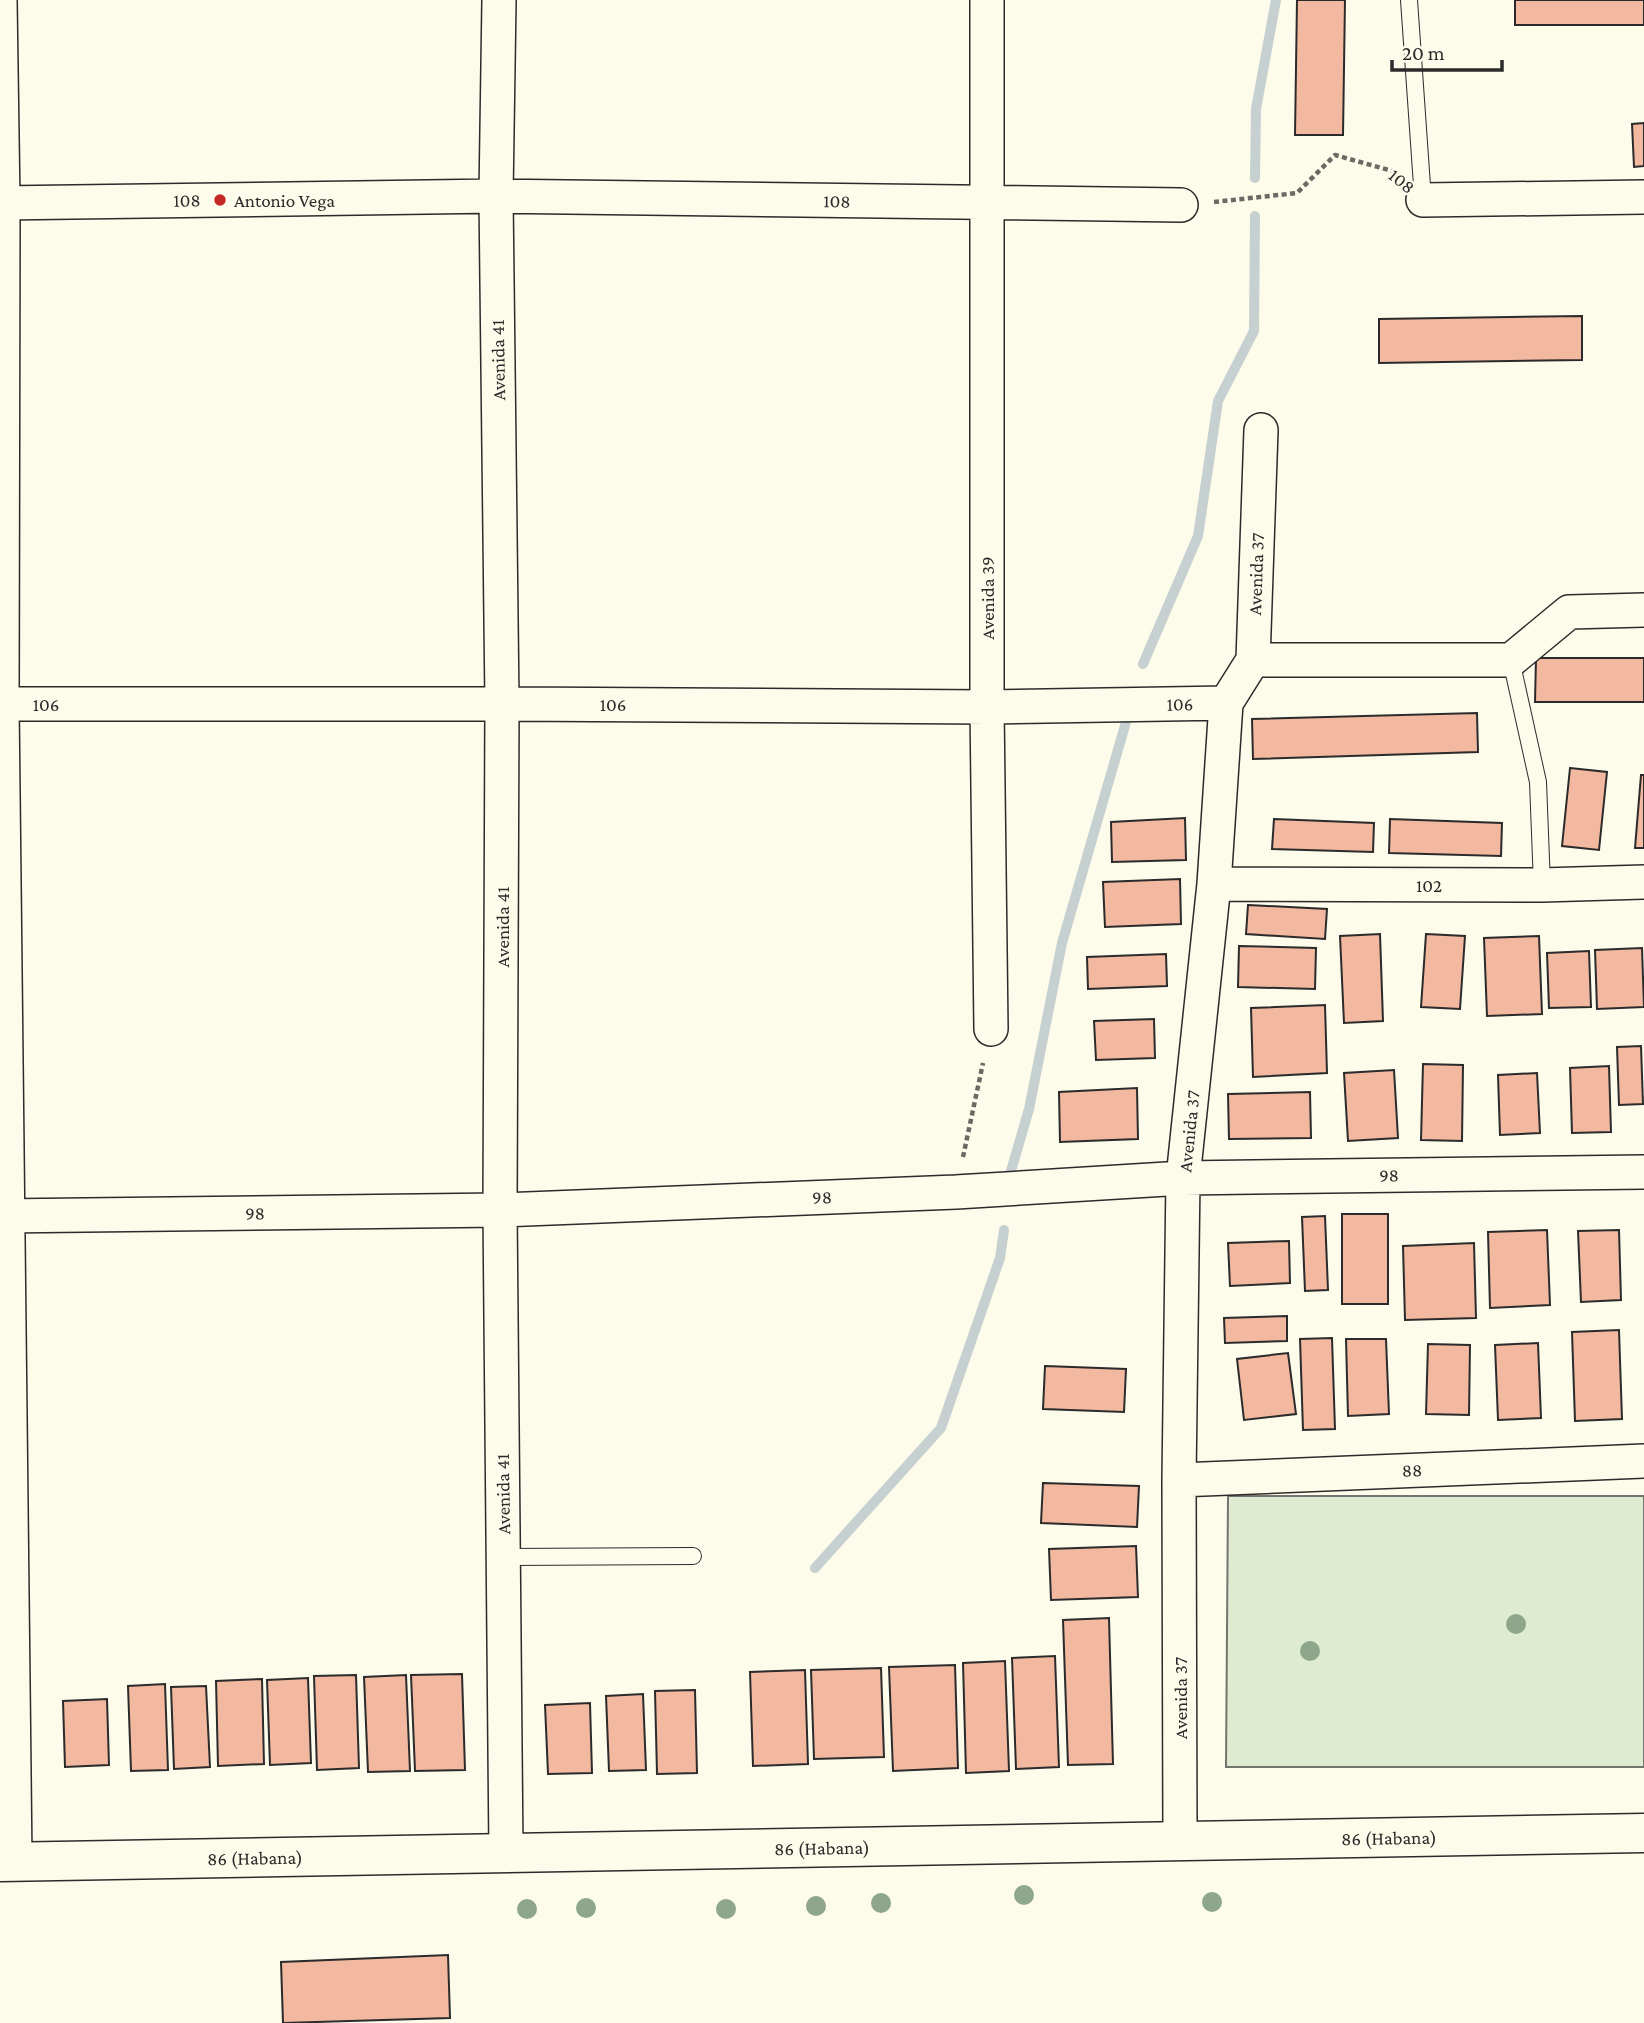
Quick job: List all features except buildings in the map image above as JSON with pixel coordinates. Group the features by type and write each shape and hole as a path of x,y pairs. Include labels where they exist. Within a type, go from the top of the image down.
{"main road":[{"name":"86 (Habana)","path":"7,1862 1644,1833"}],"street":[{"path":"0,0 7,1862"},
{"name":"Avenida 41","path":"499,0 496,196 502,704 500,1210 506,1854"},
{"name":"Avenida 39","path":"988,0 987,707 990,1029"},
{"name":"108","path":"1,203 496,196 1181,205"},
{"name":"108","path":"1423,200 1644,197"},
{"name":"Avenida 37","path":"1180,1842 1179,1480 1184,1178 1214,884 1226,703 1253,660 1261,430"},
{"path":"1253,660 1511,660 1569,612 1644,610"},
{"name":"106","path":"1,704 987,707 1226,703"},
{"name":"102","path":"1214,884 1542,885 1644,882"},
{"name":"98","path":"4,1216 500,1210 956,1192 1184,1178 1644,1172"},
{"name":"88","path":"1179,1480 1644,1461"}],"lane":[{"path":"1409,0 1423,200"},
{"path":"1511,660 1538,782 1542,885"},
{"path":"503,1557 693,1556"}],"path":[{"name":"108","path":"1181,205 1297,193 1335,155 1393,170 1423,200"},
{"path":"956,1192 990,1029"}],"green space":[{"path":"1228,1496 1644,1496 1644,1767 1226,1767"}],"waterway":[{"path":"1255,178 1256,109 1276,0"},
{"path":"1143,664 1198,536 1218,401 1254,331 1255,216"},
{"path":"1011,1171 1029,1109 1062,943 1126,722"},
{"path":"815,1568 941,1428 1000,1258 1004,1230"}],"place":[{"name":"Antonio Vega","path":"220,200"}]}
